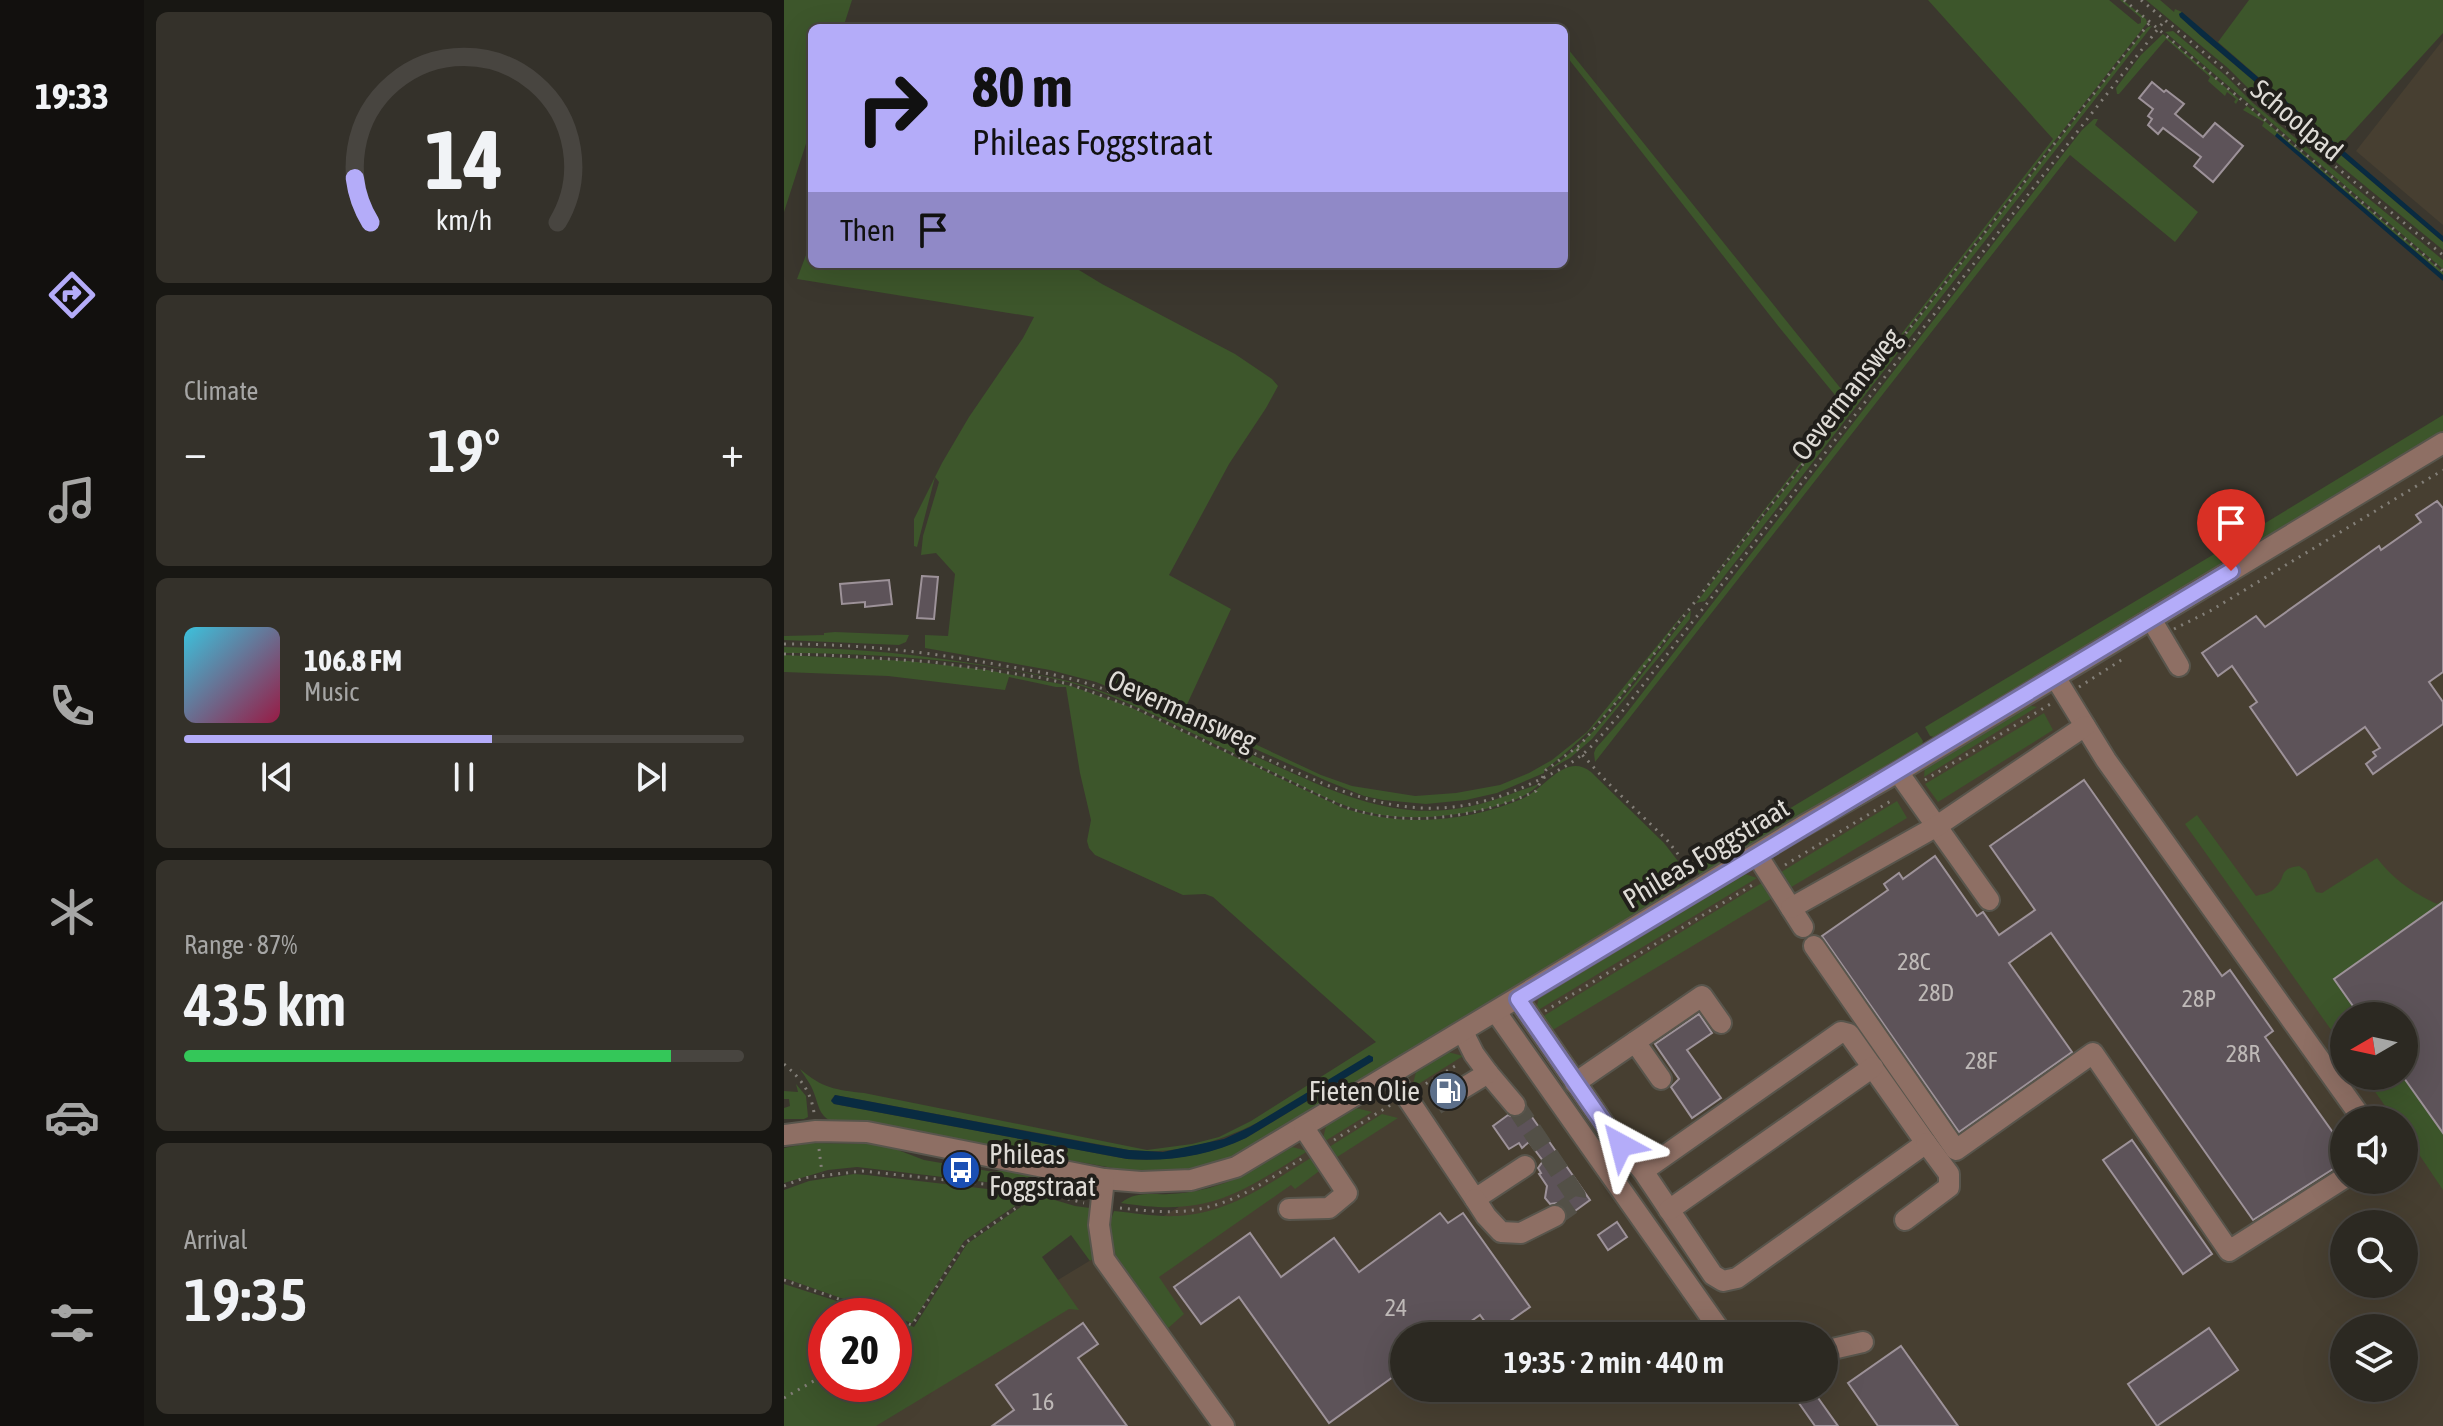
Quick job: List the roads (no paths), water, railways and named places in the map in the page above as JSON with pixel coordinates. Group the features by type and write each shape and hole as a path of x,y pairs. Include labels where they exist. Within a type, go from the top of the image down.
{"street":[{"name":"Phileas Foggstraat","path":"784,1135 816,1131 867,1132 1104,1179 1141,1182 1191,1180 1236,1167 2443,443"},
{"path":"2151,619 2179,666"},
{"path":"2055,677 2124,786 2353,1106"},
{"path":"1791,908 1937,826 2085,726"},
{"path":"1898,772 1989,900"},
{"path":"1757,855 1803,927"},
{"path":"1814,946 1956,1150 2093,1053 2229,1251 2330,1187"},
{"path":"1575,1083 1702,996 1721,1023"},
{"path":"1518,999 1717,1279 1737,1278 1926,1143"},
{"path":"1496,1012 1714,1322"},
{"path":"1463,1032 1474,1054 1515,1105"},
{"path":"1643,1171 1838,1033 1846,1032 1949,1174 1949,1187 1905,1220"},
{"path":"1635,1042 1661,1079"},
{"path":"1669,1210 1873,1067"},
{"path":"1460,1090 1488,1073"},
{"path":"1392,1075 1428,1110 1475,1199 1501,1232 1521,1233 1555,1216"},
{"path":"1289,1209 1329,1208 1347,1193 1304,1128"},
{"path":"1475,1199 1525,1166"},
{"path":"1104,1179 1099,1225 1104,1259 1224,1426"},
{"path":"1838,1348 1863,1342"}],"water":[{"path":"2182,12 2443,236 2443,242 2201,36 2180,17"},
{"path":"2277,133 2443,275 2443,281 2275,136"},
{"path":"1369,1055 1373,1061 1246,1138 1203,1153 1158,1160 1127,1159 831,1101 835,1095 1100,1145 1163,1152 1224,1139 1250,1127"}],"tunnel":[{"path":"1436,1105 1460,1090"},
{"path":"1515,1105 1576,1196 1575,1202 1555,1216"}],"place":[{"name":"Fieten Olie","path":"1448,1091"},
{"name":"Phileas Foggstraat","path":"961,1170"}]}
